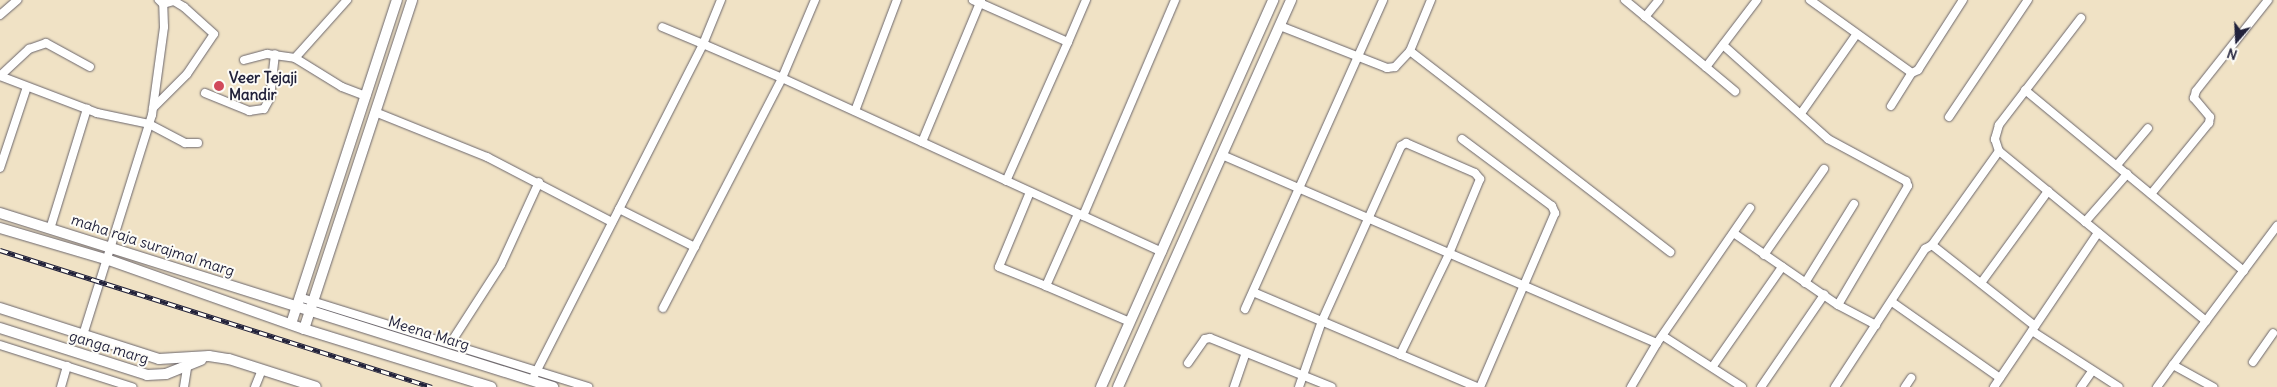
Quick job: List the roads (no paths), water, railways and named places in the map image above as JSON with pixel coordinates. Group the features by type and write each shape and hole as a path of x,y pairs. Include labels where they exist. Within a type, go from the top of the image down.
{"street":[{"path":"0,15 18,0"},
{"path":"295,58 347,0"},
{"path":"291,324 397,0"},
{"path":"304,329 412,0"},
{"path":"532,379 703,44 720,0"},
{"path":"663,308 782,78 814,0"},
{"path":"855,111 898,0"},
{"path":"1006,181 1086,0"},
{"path":"1046,286 1081,215 1175,0"},
{"path":"1101,387 1273,0"},
{"path":"1118,387 1292,0"},
{"path":"1245,309 1383,0"},
{"path":"1280,26 1357,58 1390,68 1395,67 1410,51 1431,0"},
{"path":"1625,0 1735,92"},
{"path":"1645,17 1659,0"},
{"path":"1706,66 1757,0"},
{"path":"1810,0 1856,35 1912,73"},
{"path":"1892,106 1912,73 1918,70 1963,0"},
{"path":"1949,117 2028,0"},
{"path":"2151,194 2209,123 2210,117 2194,98 2196,91 2268,0"},
{"path":"83,335 113,248 153,108 163,35 161,2 174,1 184,7 214,34 187,74 153,108"},
{"path":"922,142 978,1 1068,42"},
{"path":"2081,18 1999,125 1995,139 1999,151 2206,321"},
{"path":"662,28 782,78 1162,252"},
{"path":"1802,112 1856,35"},
{"path":"90,66 46,43 29,49 0,76 87,109 149,124 181,142 198,144"},
{"path":"1723,45 1802,112 1828,139 1906,181 1908,186 1838,305"},
{"path":"1410,51 1670,252"},
{"path":"205,93 250,111 264,109 270,98 275,54"},
{"path":"244,60 275,54 295,58 342,87 366,96"},
{"path":"0,168 26,87"},
{"path":"2025,90 2244,271"},
{"path":"50,229 87,109"},
{"path":"375,112 433,133 539,182 612,222"},
{"path":"2117,165 2148,128"},
{"path":"1253,292 1478,387 1555,213 1545,200 1462,139"},
{"path":"1299,387 1322,321 1403,144 1418,147 1476,173 1480,179 1449,254 1400,355"},
{"path":"1835,387 1925,249 1932,245 1999,151"},
{"path":"1222,155 1299,187 1523,287 1657,343"},
{"path":"1764,255 1824,169"},
{"path":"2085,222 2127,174"},
{"path":"450,344 501,265 539,182"},
{"path":"1981,284 2048,191"},
{"path":"1030,192 999,267 1130,322"},
{"path":"1805,283 1854,204"},
{"path":"1634,386 1657,343 1735,234 1750,208"},
{"path":"619,209 695,247"},
{"name":"maha raja surajmal marg","path":"0,214 298,302"},
{"path":"2157,387 2277,226"},
{"name":"maha raja surajmal marg","path":"0,228 109,260 304,329 491,387"},
{"path":"1994,387 2098,233"},
{"path":"1735,234 1824,296 1876,325"},
{"path":"1932,245 2033,328 2092,371 2119,387"},
{"path":"1713,366 1782,267"},
{"path":"1761,387 1824,296"},
{"name":"Meena Marg","path":"298,302 553,387"},
{"path":"1892,302 2000,378"},
{"path":"311,306 450,344 532,379 588,387"},
{"name":"ganga marg","path":"0,308 159,359 188,363"},
{"name":"ganga marg","path":"0,328 147,375 166,374 188,363 209,356 316,387"},
{"path":"2253,362 2276,331"},
{"path":"1663,336 1713,366 1742,387"},
{"path":"1188,363 1205,338 1304,374 1331,387"},
{"path":"0,345 132,387"},
{"path":"1234,387 1246,353"},
{"path":"184,387 188,363"},
{"path":"2173,365 2213,387"},
{"path":"61,387 67,366"},
{"path":"255,387 262,370"},
{"path":"2081,387 2092,371"},
{"path":"1905,387 1911,378"}],"railway":[{"path":"0,250 432,387"}],"place":[{"name":"Veer Tejaji Mandir","path":"219,86"}]}
